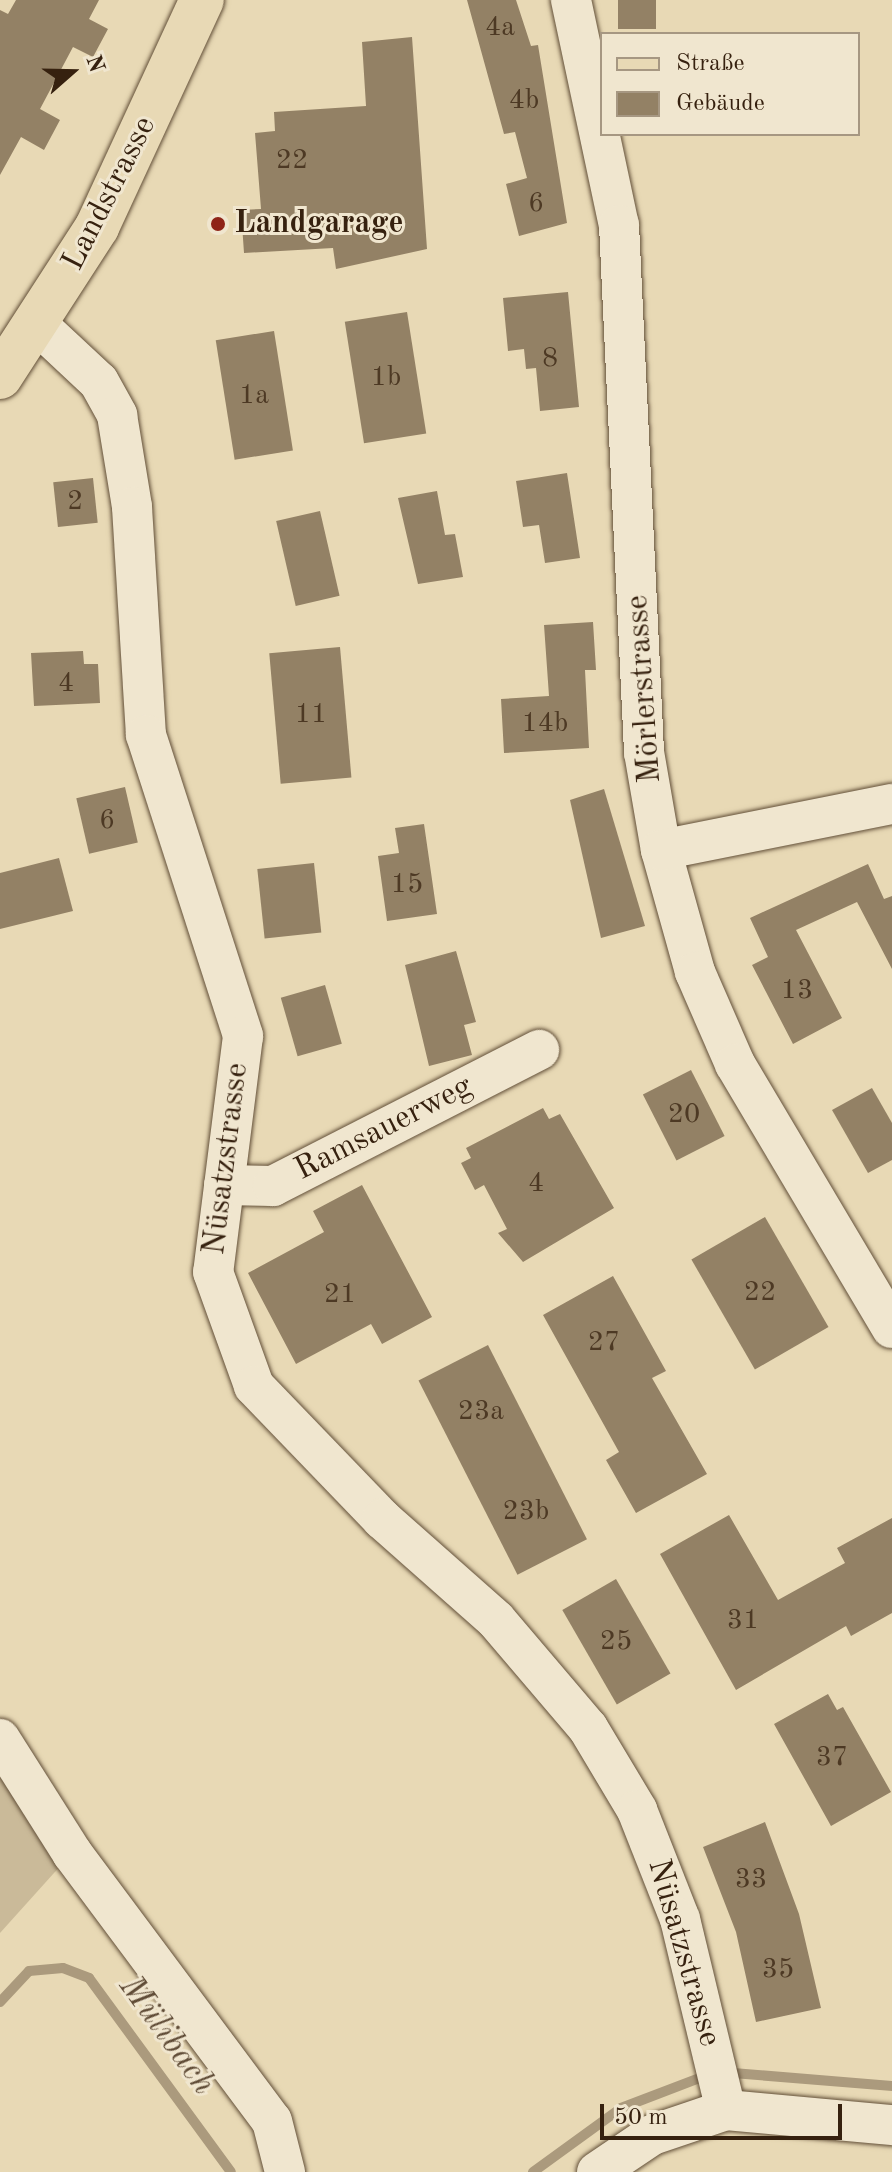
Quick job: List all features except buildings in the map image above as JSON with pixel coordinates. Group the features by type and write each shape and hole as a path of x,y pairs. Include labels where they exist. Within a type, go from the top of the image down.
{"main road":[{"name":"Landstrasse","path":"0,377 38,325 128,166 202,0"}],"street":[{"name":"Mörlerstrasse","path":"571,0 600,136"},
{"name":"Mörlerstrasse","path":"600,136 619,225 644,752 661,850 695,972 735,1064 892,1328"},
{"name":"Nüsatzstrasse","path":"38,325 99,382 117,415 132,507 146,735 243,1036 213,1272 254,1386 382,1519 496,1620 588,1728 637,1810 680,1919 726,2110"},
{"path":"661,850 892,804"},
{"name":"Ramsauerweg","path":"224,1185 273,1186 539,1050"},
{"path":"0,1739 72,1853 272,2121 285,2172"},
{"path":"597,2172 652,2135 726,2110 892,2125"}],"shaded area":[{"path":"0,1739 72,1853 0,1933"}],"waterway":[{"name":"Mülibach","path":"0,2002 29,1971 63,1968 89,1978 231,2172"},
{"name":"Mülibach","path":"733,2073 892,2086"},
{"name":"Mülibach","path":"533,2172 621,2108 705,2076"}],"place":[{"name":"Landgarage","path":"218,224"}]}
